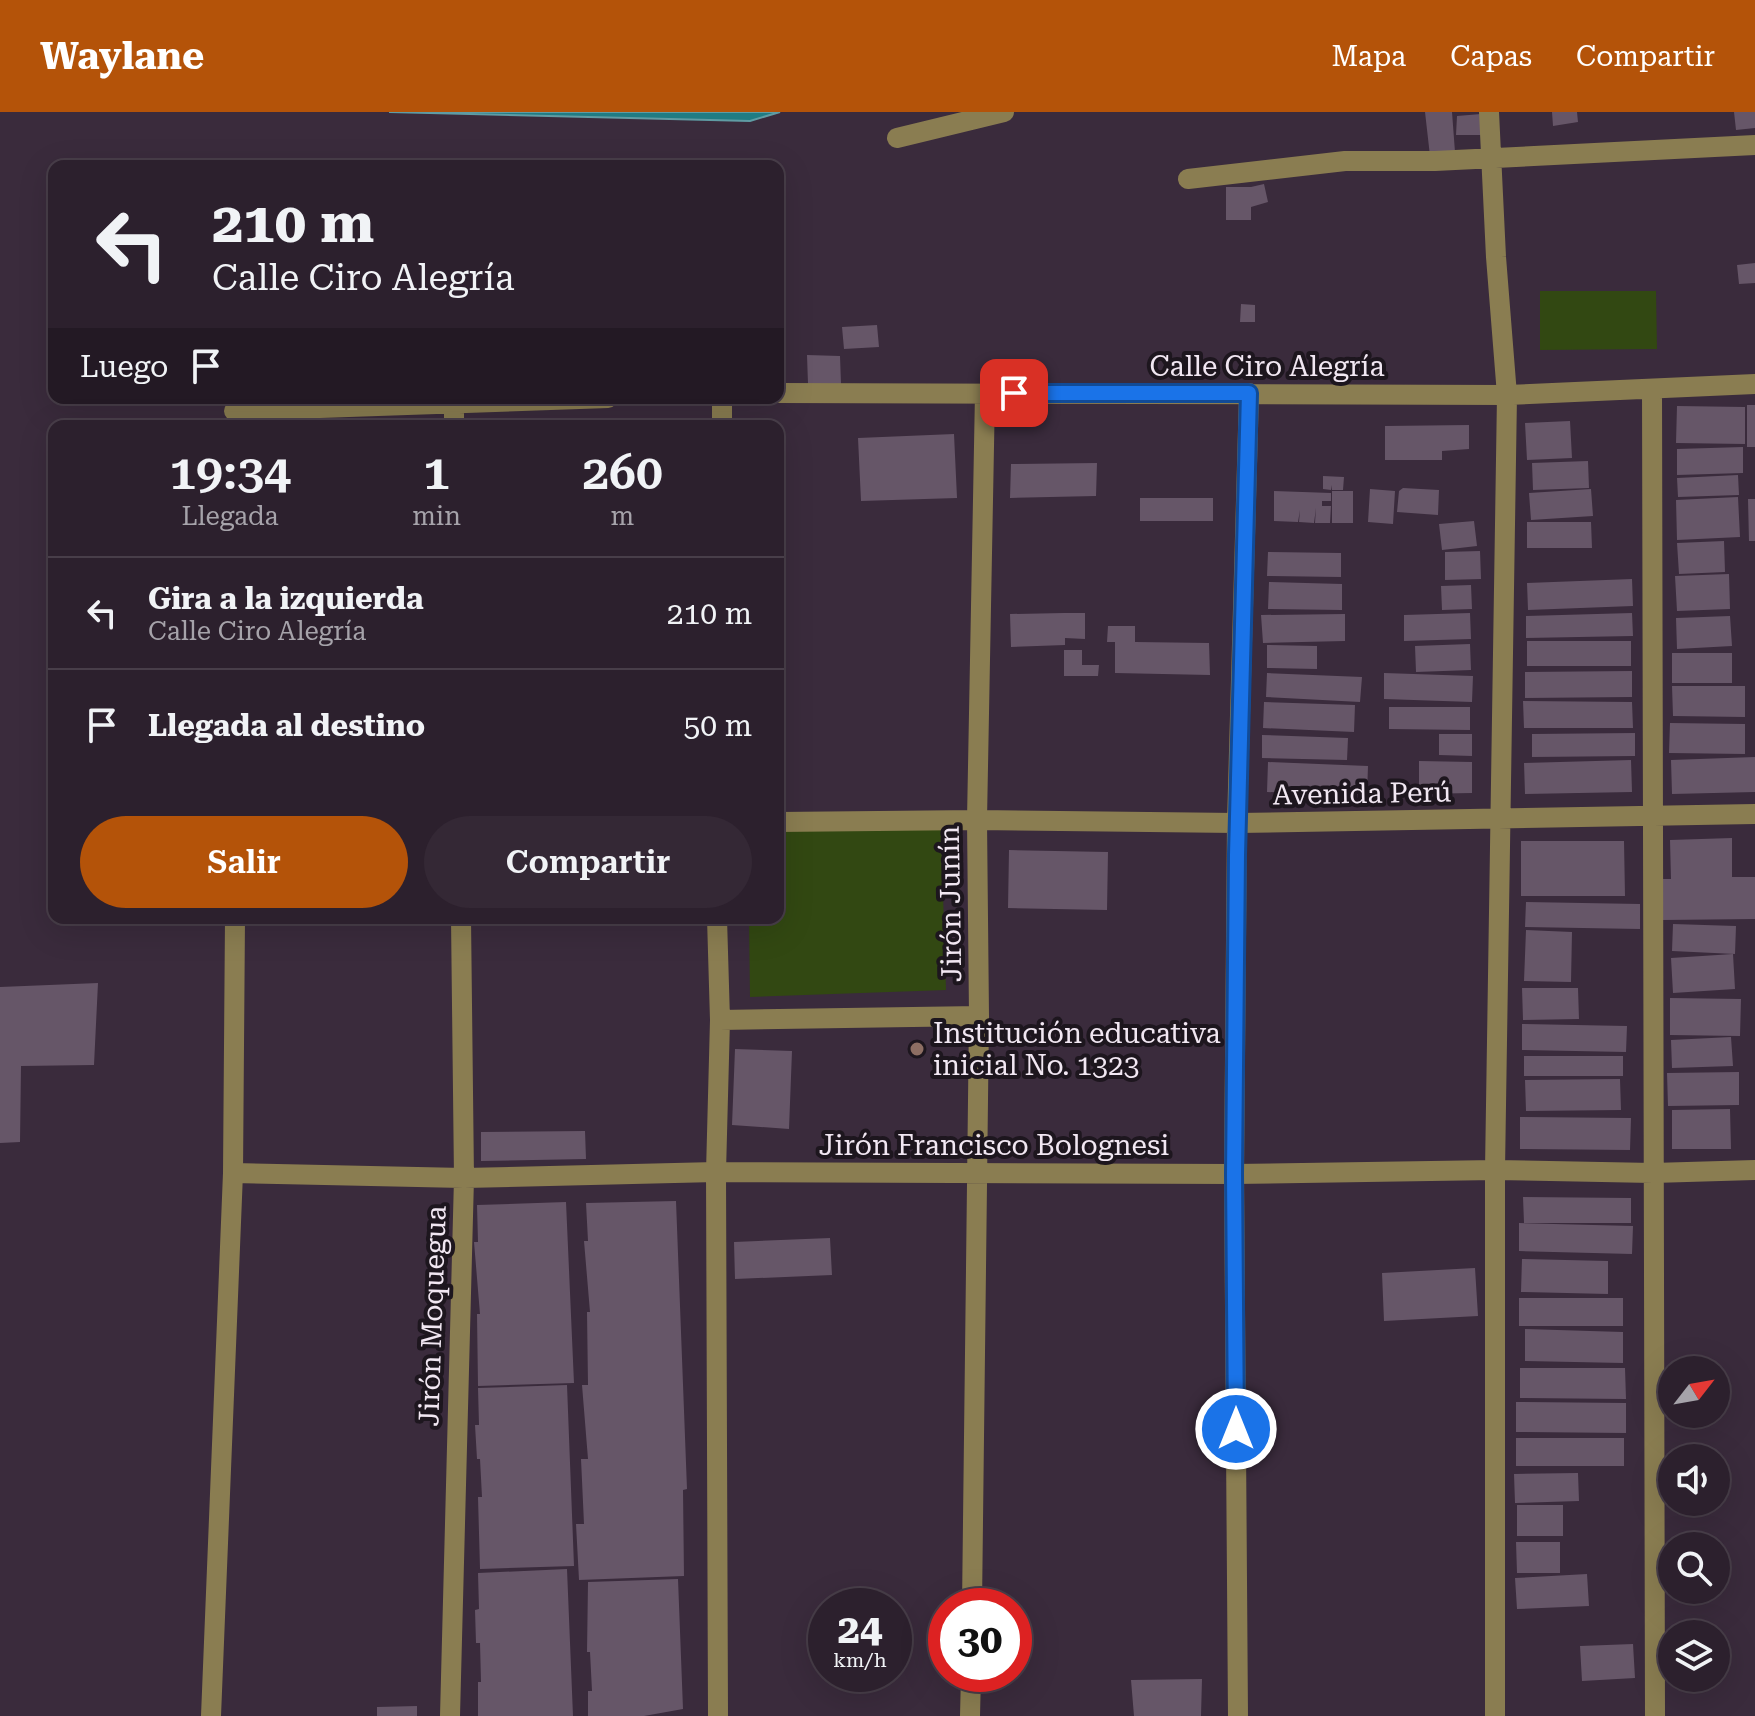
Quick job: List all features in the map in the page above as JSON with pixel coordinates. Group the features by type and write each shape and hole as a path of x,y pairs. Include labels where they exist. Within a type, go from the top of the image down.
{"street":[{"path":"897,138 1004,112"},
{"path":"1489,112 1507,395 1495,1170 1495,1716"},
{"path":"1188,179 1345,161 1435,161 1755,145"},
{"name":"Calle Ciro Alegría","path":"784,393 1507,395 1755,384"},
{"path":"1652,389 1655,1716"},
{"name":"Jirón Junín","path":"972,1588 979,1016 977,820 985,393"},
{"path":"1238,1716 1234,1174 1237,823 1249,393"},
{"path":"234,412 454,416 557,404"},
{"name":"Avenida Perú","path":"784,822 1237,823 1755,814"},
{"path":"211,1716 233,1173 235,924"},
{"name":"Jirón Moquegua","path":"450,1716 464,1178 461,924"},
{"path":"717,924 720,1020 716,1172 718,1716"},
{"path":"720,1020 979,1016"},
{"name":"Jirón Francisco Bolognesi","path":"233,1173 464,1178 716,1172 1234,1174 1755,1170"},
{"path":"970,1716 971,1692"}],"green space":[{"path":"1540,291 1656,291 1657,349 1540,350"},
{"path":"784,830 941,830 946,990 750,997 749,924 784,924"}],"water":[{"path":"389,112 780,112 750,121"}],"building":[{"path":"1425,112 1452,112 1455,152 1430,156"},
{"path":"1552,112 1577,112 1578,122 1553,126"},
{"path":"1734,112 1755,112 1755,128 1736,130"},
{"path":"1481,114 1482,135 1456,135 1457,116"},
{"path":"1264,184 1268,202 1251,207 1251,220 1226,220 1226,187"},
{"path":"1755,263 1755,283 1739,284 1737,265"},
{"path":"1241,304 1255,305 1255,322 1240,322"},
{"path":"877,325 879,347 844,349 842,327"},
{"path":"807,355 840,356 841,384 808,384"},
{"path":"1747,405 1755,405 1755,447 1747,447"},
{"path":"1677,406 1745,407 1745,444 1676,443"},
{"path":"1570,421 1572,458 1527,460 1525,423"},
{"path":"1469,425 1469,449 1442,451 1442,460 1385,460 1385,426"},
{"path":"954,434 957,498 861,501 858,438"},
{"path":"1743,447 1743,473 1677,475 1677,449"},
{"path":"1588,461 1589,488 1533,490 1532,463"},
{"path":"1097,463 1096,496 1010,498 1011,464"},
{"path":"1738,475 1739,495 1678,497 1677,478"},
{"path":"1323,476 1344,477 1343,490 1332,490 1332,485 1331,490 1323,489"},
{"path":"1403,488 1439,490 1438,515 1397,512 1399,491"},
{"path":"1370,489 1395,491 1393,524 1368,522"},
{"path":"1591,489 1593,516 1531,520 1529,493"},
{"path":"1274,491 1331,493 1331,501 1322,501 1322,506 1331,506 1330,523 1315,523 1316,508 1314,523 1299,522 1300,510 1298,522 1274,521"},
{"path":"1332,491 1353,491 1353,523 1332,523"},
{"path":"1738,497 1740,537 1677,540 1676,500"},
{"path":"1140,498 1213,498 1213,521 1140,521"},
{"path":"1748,499 1755,499 1755,541 1749,541"},
{"path":"1474,521 1477,546 1442,550 1439,524"},
{"path":"1527,522 1591,522 1592,548 1527,548"},
{"path":"1724,541 1725,572 1679,574 1677,543"},
{"path":"1480,551 1481,579 1445,580 1445,552"},
{"path":"1268,552 1341,553 1341,577 1267,576"},
{"path":"1729,574 1730,609 1677,611 1675,576"},
{"path":"1632,579 1633,606 1528,610 1527,583"},
{"path":"1269,582 1342,584 1342,610 1268,609"},
{"path":"1471,585 1472,609 1442,610 1441,586"},
{"path":"1085,613 1085,639 1065,638 1065,645 1011,647 1010,614"},
{"path":"1470,613 1471,639 1404,641 1404,615"},
{"path":"1632,613 1633,636 1526,638 1526,616"},
{"path":"1345,614 1345,641 1263,643 1261,615"},
{"path":"1730,616 1732,646 1677,649 1676,618"},
{"path":"1108,626 1135,626 1135,642 1209,643 1210,675 1115,673 1115,642 1107,642"},
{"path":"1527,641 1631,641 1631,666 1527,666"},
{"path":"1470,644 1471,670 1416,672 1415,646"},
{"path":"1267,645 1317,646 1317,669 1267,668"},
{"path":"1064,650 1082,650 1082,665 1099,665 1098,676 1064,676"},
{"path":"1672,653 1732,653 1732,683 1672,683"},
{"path":"1632,671 1632,697 1525,698 1525,672"},
{"path":"1267,673 1362,677 1360,702 1266,697"},
{"path":"1384,673 1473,676 1472,702 1384,699"},
{"path":"1672,686 1745,686 1745,717 1673,716"},
{"path":"1523,701 1632,702 1633,728 1524,728"},
{"path":"1264,702 1355,705 1354,732 1263,728"},
{"path":"1389,707 1470,707 1470,730 1389,729"},
{"path":"1670,723 1745,724 1745,754 1669,753"},
{"path":"1635,733 1635,756 1532,757 1532,734"},
{"path":"1439,734 1472,734 1472,756 1439,755"},
{"path":"1262,735 1348,738 1347,760 1262,758"},
{"path":"1755,757 1755,792 1672,794 1671,760"},
{"path":"1631,760 1632,792 1525,794 1524,763"},
{"path":"1419,761 1472,762 1472,793 1419,794"},
{"path":"1268,762 1368,766 1367,795 1267,792"},
{"path":"1732,838 1732,877 1755,877 1755,919 1663,920 1662,879 1671,879 1670,840"},
{"path":"1521,841 1624,841 1625,896 1521,896"},
{"path":"1009,850 1108,852 1107,910 1008,908"},
{"path":"1526,902 1640,904 1640,929 1525,927"},
{"path":"1673,924 1736,926 1735,954 1672,951"},
{"path":"1526,930 1572,932 1571,982 1524,981"},
{"path":"1733,954 1735,989 1673,993 1671,958"},
{"path":"98,983 94,1065 21,1066 20,1142 0,1143 0,987"},
{"path":"1522,988 1578,988 1579,1019 1523,1020"},
{"path":"1670,998 1741,999 1740,1036 1670,1035"},
{"path":"1522,1024 1627,1026 1626,1052 1522,1050"},
{"path":"1731,1037 1733,1066 1672,1068 1671,1040"},
{"path":"735,1049 792,1051 789,1129 732,1125"},
{"path":"1524,1056 1623,1056 1623,1076 1524,1076"},
{"path":"1739,1072 1739,1105 1668,1106 1667,1073"},
{"path":"1620,1079 1621,1110 1526,1111 1525,1080"},
{"path":"1730,1109 1731,1149 1672,1149 1672,1110"},
{"path":"1520,1117 1631,1118 1630,1150 1520,1149"},
{"path":"585,1131 586,1159 481,1161 481,1132"},
{"path":"1523,1197 1631,1198 1631,1223 1524,1223"},
{"path":"676,1201 687,1489 683,1490 684,1576 579,1580 576,1524 584,1524 581,1459 588,1459 582,1385 588,1385 587,1312 590,1312 584,1241 588,1241 586,1203"},
{"path":"566,1202 574,1383 478,1386 477,1314 480,1314 474,1242 478,1242 477,1205"},
{"path":"1519,1223 1633,1226 1632,1254 1519,1251"},
{"path":"830,1238 832,1275 735,1279 734,1242"},
{"path":"1522,1259 1608,1261 1608,1294 1521,1292"},
{"path":"1475,1268 1478,1316 1384,1321 1382,1273"},
{"path":"1519,1298 1623,1298 1623,1326 1519,1326"},
{"path":"1525,1329 1623,1332 1623,1363 1525,1361"},
{"path":"1520,1368 1625,1368 1626,1399 1520,1398"},
{"path":"567,1385 574,1566 480,1569 478,1497 482,1497 475,1425 479,1425 478,1388"},
{"path":"1516,1402 1626,1403 1626,1433 1516,1432"},
{"path":"1516,1438 1624,1438 1624,1466 1516,1466"},
{"path":"1578,1473 1579,1501 1515,1503 1514,1474"},
{"path":"1517,1505 1563,1505 1563,1536 1517,1536"},
{"path":"1516,1542 1560,1542 1560,1573 1517,1573"},
{"path":"567,1569 573,1716 478,1716 480,1643 476,1643 475,1610 479,1609 478,1573"},
{"path":"1587,1574 1589,1606 1517,1609 1515,1578"},
{"path":"678,1579 683,1709 644,1716 588,1716 588,1691 592,1691 590,1652 587,1652 588,1582"},
{"path":"1633,1644 1635,1678 1582,1681 1580,1646"},
{"path":"1202,1679 1201,1716 1134,1716 1131,1680"},
{"path":"417,1706 417,1716 377,1716 377,1707"}],"place":[{"name":"Institución educativa inicial No. 1323","path":"917,1049"}],"route":[{"path":"1014,393 1249,393 1237,855 1234,1174 1236,1429"}]}
